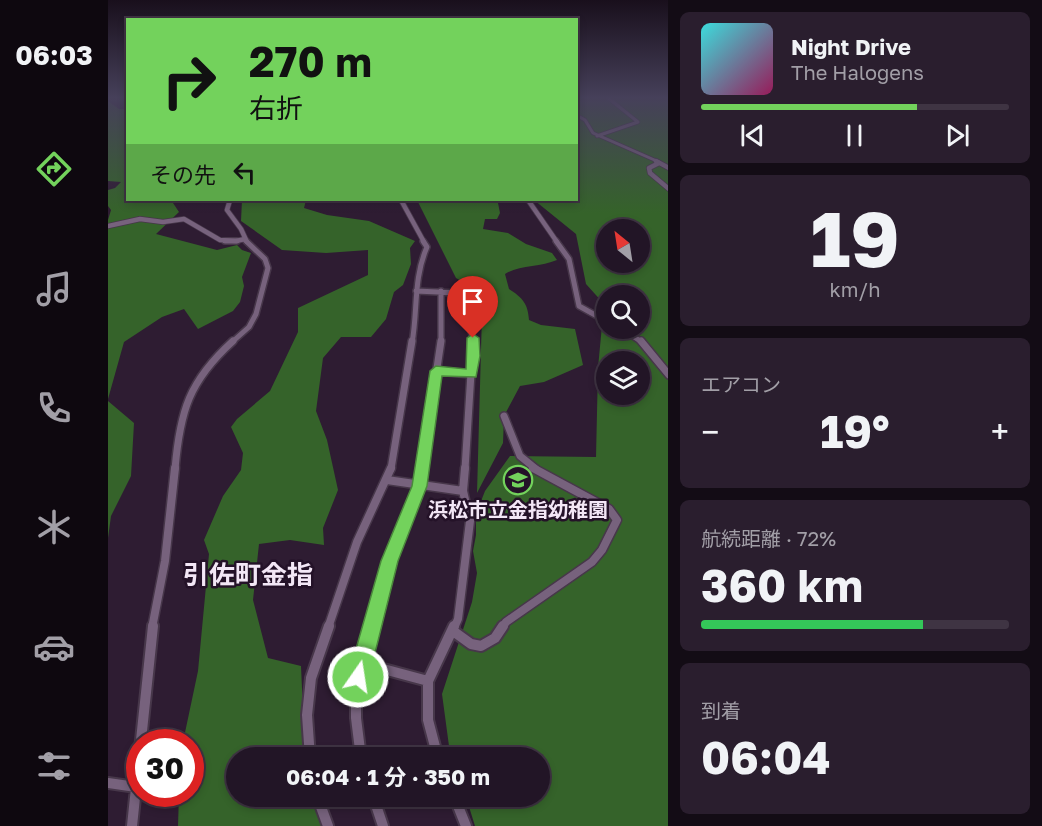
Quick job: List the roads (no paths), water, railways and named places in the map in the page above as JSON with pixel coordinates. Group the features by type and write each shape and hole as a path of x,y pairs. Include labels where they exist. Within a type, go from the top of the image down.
{"street":[{"path":"597,136 668,167"},
{"path":"660,163 649,168 650,173 668,188"},
{"path":"141,729 149,645 165,561 182,416 192,390 210,362 249,327 256,314 268,268 266,259 245,239 241,229 229,215 227,210 230,201"},
{"path":"309,747 307,715 311,678 357,542 387,480 393,457 401,397 416,320 419,266 427,247 401,201"},
{"path":"529,201 569,259 579,306 596,317"},
{"path":"108,226 138,219 163,222 184,219 218,240 234,242 245,239"},
{"path":"416,291 456,292 464,301 465,316 473,338 474,356 462,491 470,521 458,619 428,681 428,725 435,747"},
{"path":"360,747 356,690 361,663 390,561 419,486 442,335 441,291"},
{"path":"638,339 645,344 668,374"},
{"path":"436,371 471,374"},
{"path":"453,631 471,644 481,646 488,643 495,638 506,622 592,562 602,550 617,520 609,509 530,466 520,456 504,416"},
{"path":"387,480 462,491"},
{"path":"361,663 428,681"},
{"path":"108,783 126,786"},
{"path":"132,826 135,807"},
{"path":"321,807 328,826"},
{"path":"377,807 383,826"},
{"path":"458,807 466,826"}],"place":[{"name":"浜松市立金指幼稚園","path":"518,480"}],"district":[{"name":"引佐町金指","path":"248,575"}]}
